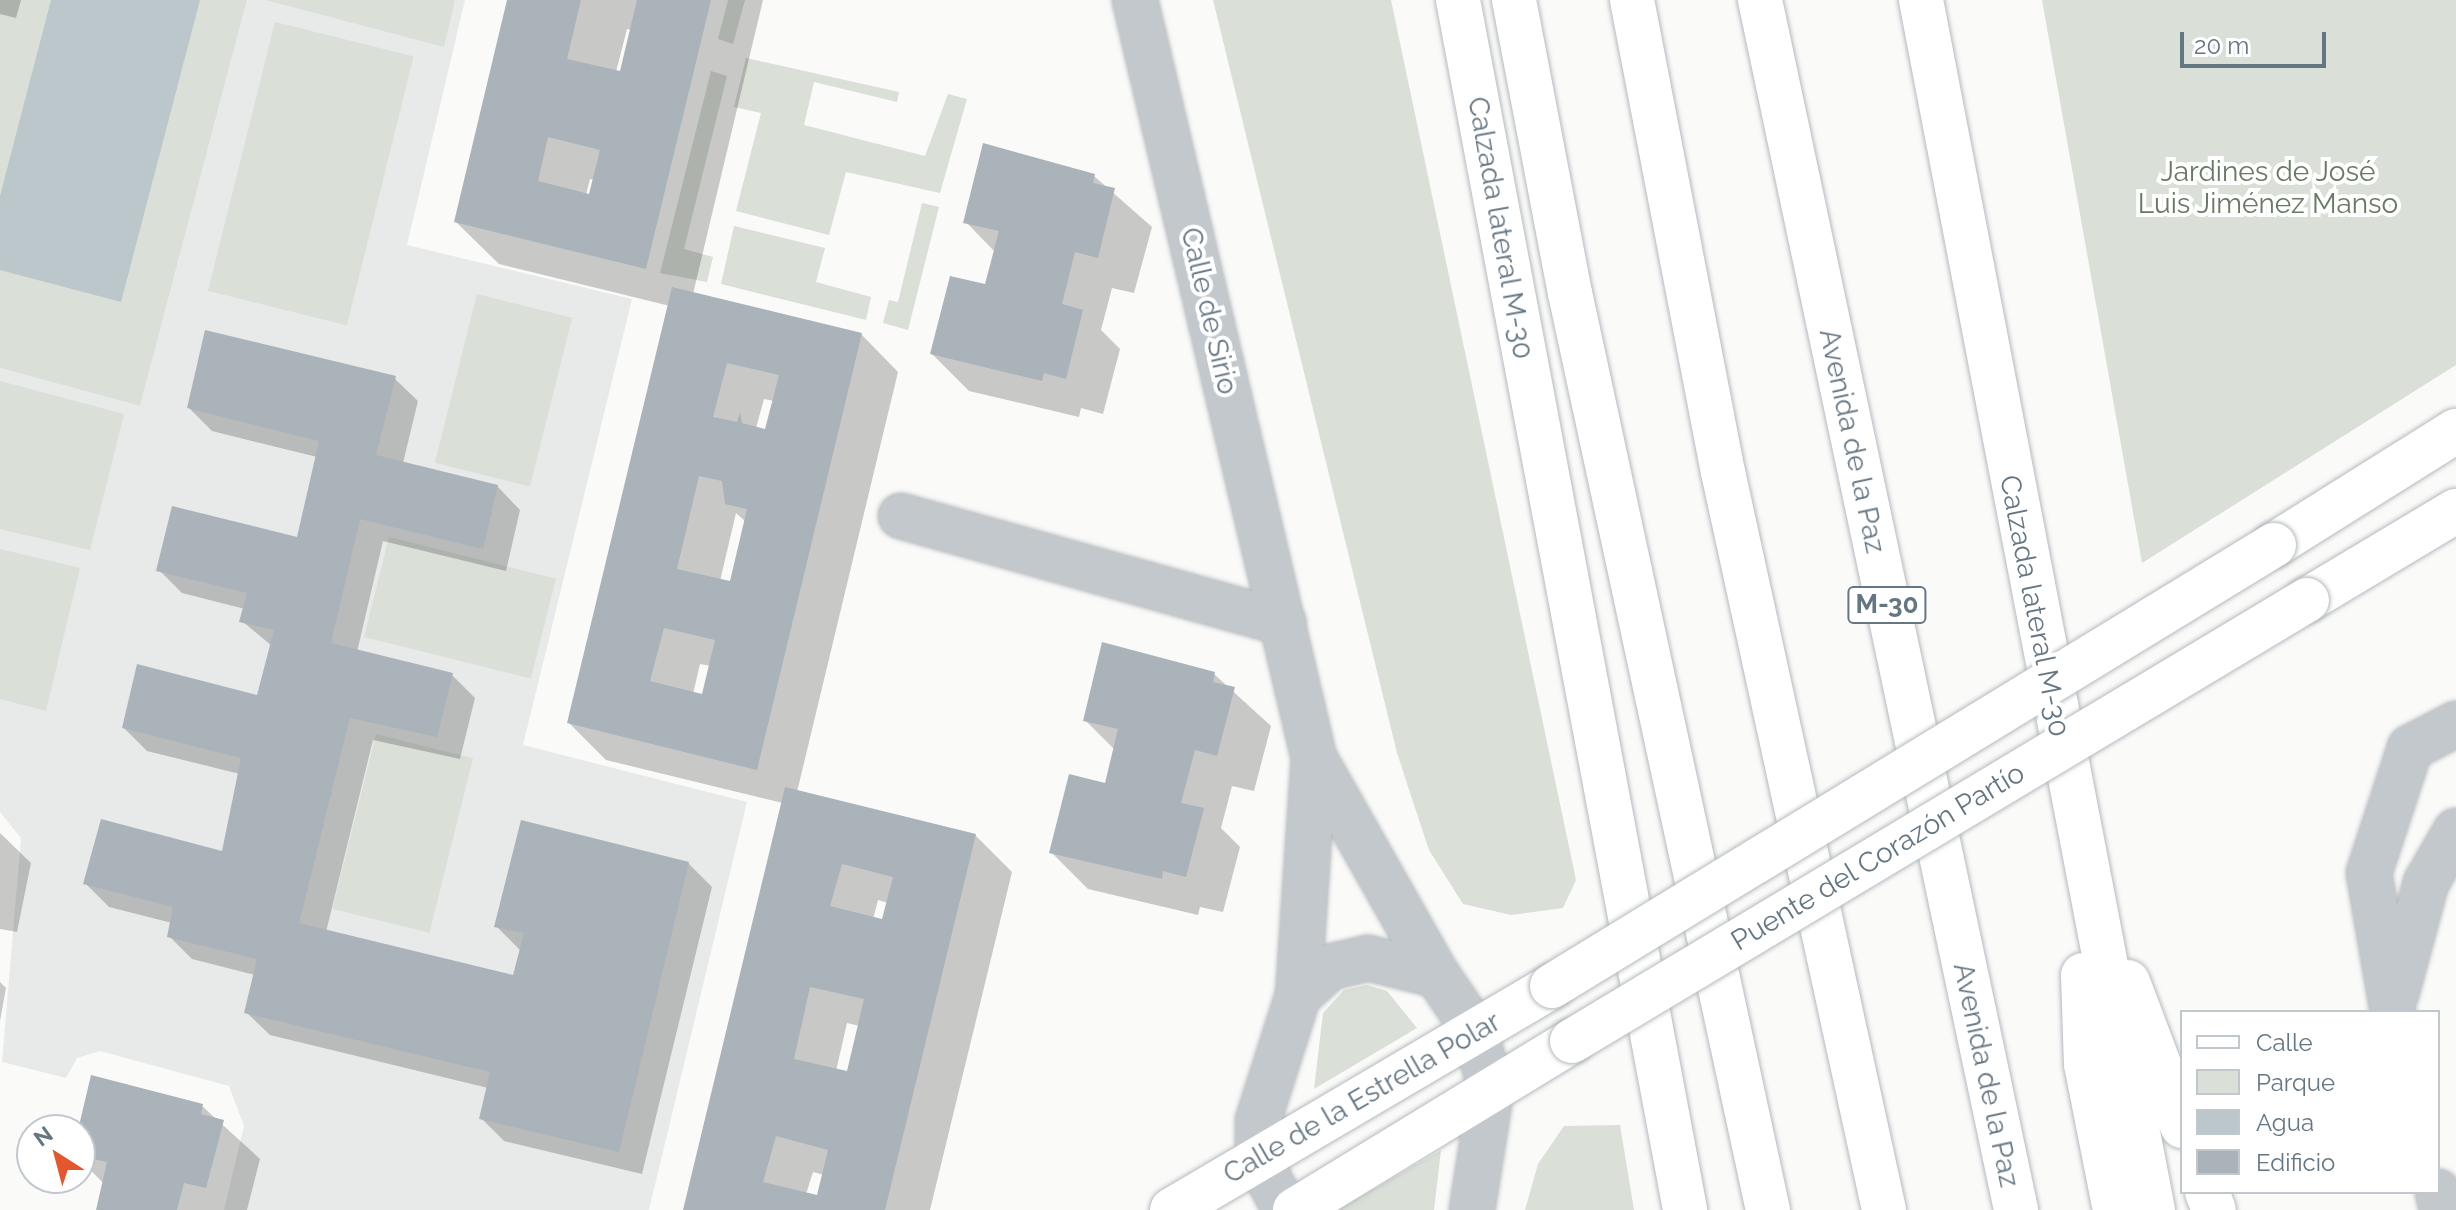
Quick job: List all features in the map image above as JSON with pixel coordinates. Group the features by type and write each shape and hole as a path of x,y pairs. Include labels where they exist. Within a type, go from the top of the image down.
{"main road":[{"name":"Calzada lateral M-30","path":"1458,0 1685,1210"},
{"path":"1514,0 1573,308 1768,1210"},
{"path":"1632,0 1723,472 1884,1210"},
{"name":"Avenida de la Paz","path":"1760,0 2016,1210"},
{"name":"Calzada lateral M-30","path":"1921,0 2080,852 2153,1210"},
{"name":"Puente del Corazón Partío","path":"1552,986 2456,431"},
{"name":"Puente del Corazón Partío","path":"1572,1041 2456,511"},
{"path":"2080,852 2180,1121"},
{"path":"2080,852 2086,1064 2115,1210"},
{"name":"Calle de la Estrella Polar","path":"1172,1210 1552,986"},
{"name":"Calle de la Estrella Polar","path":"1295,1210 1572,1041"}],"street":[{"name":"Calle de Sirio","path":"1135,0 1314,758 1437,975 1475,1031 1491,1090 1472,1210"},
{"path":"901,516 1283,623"},
{"path":"2393,1010 2369,873 2410,748 2456,724"},
{"name":"Calle de Sirio","path":"1285,1210 1258,1158 1258,1121 1298,996 1314,758"},
{"path":"2393,1010 2426,883 2456,831"},
{"path":"1298,996 1330,967 1368,958 1437,975"}],"shaded area":[{"path":"247,0 465,0 407,245 632,299 523,745 747,802 649,1210 224,1210 244,1126 229,1086 100,1051 77,1058 66,1078 2,1062 21,838 0,812 0,368 140,406"}],"green space":[{"path":"0,0 247,0 140,406 0,368"},
{"path":"266,0 455,0 444,47"},
{"path":"728,0 745,0 733,44 718,39"},
{"path":"1213,0 1391,0 1576,880 1563,908 1511,915 1463,904 1429,850 1397,753"},
{"name":"Jardines de José Luis Jiménez Manso","path":"2042,0 2456,0 2456,365 2142,563"},
{"path":"275,22 414,57 347,325 208,291"},
{"path":"746,58 899,92 897,102 814,82 804,125 925,156 948,94 967,99 940,193 846,172 829,235 736,211 761,113 734,107"},
{"path":"711,71 727,76 684,249 713,257 707,282 660,273"},
{"path":"922,203 939,207 908,330 883,323 889,300 898,302"},
{"path":"734,226 825,248 816,282 871,297 866,320 721,284"},
{"path":"477,294 572,318 530,487 435,463"},
{"path":"0,381 124,414 90,550 0,529"},
{"path":"389,537 556,579 531,679 364,637"},
{"path":"0,549 80,568 46,711 0,699"},
{"path":"376,734 473,758 429,933 332,909"},
{"path":"1367,985 1387,991 1417,1028 1314,1089 1323,1013 1344,990"},
{"path":"1620,1125 1634,1210 1525,1210 1538,1164 1564,1126"},
{"path":"1441,1150 1434,1210 1338,1210"}],"water":[{"path":"51,0 200,0 121,302 0,270 0,196"}],"building":[{"path":"507,0 581,0 567,59 620,71 637,0 711,0 646,269 454,222","holes":["548,137 600,150 589,194 538,181"]},
{"path":"983,143 1095,174 1093,183 1115,188 1098,258 1075,252 1062,304 1083,310 1066,379 1044,373 1042,381 930,354 950,276 985,284 999,231 963,223"},
{"path":"672,287 862,333 757,770 567,723","holes":["727,363 779,375 765,429 742,423 740,412 737,422 713,417","699,476 722,481 725,504 747,509 730,581 677,569","664,628 715,640 702,694 650,681"]},
{"path":"205,330 396,376 376,455 498,485 483,549 360,519 331,643 453,673 437,737 350,718 299,923 513,975 524,933 494,927 521,820 689,862 619,1152 479,1119 490,1072 244,1013 257,959 167,937 173,907 83,884 101,819 222,851 241,758 122,728 137,664 257,695 274,630 239,622 247,593 156,571 172,506 297,537 319,441 187,408"},
{"path":"1102,642 1215,672 1213,682 1235,687 1217,756 1195,750 1181,803 1204,808 1186,877 1163,871 1162,879 1049,853 1069,774 1105,783 1118,729 1083,721"},
{"path":"785,787 976,834 885,1210 683,1210","holes":["842,864 893,877 882,919 830,906","810,987 864,999 847,1071 794,1059","776,1136 828,1150 817,1195 763,1182"]},
{"path":"91,1075 203,1104 201,1114 224,1120 206,1188 184,1183 177,1210 96,1210 107,1162 96,1160 96,1114 82,1114"}]}
